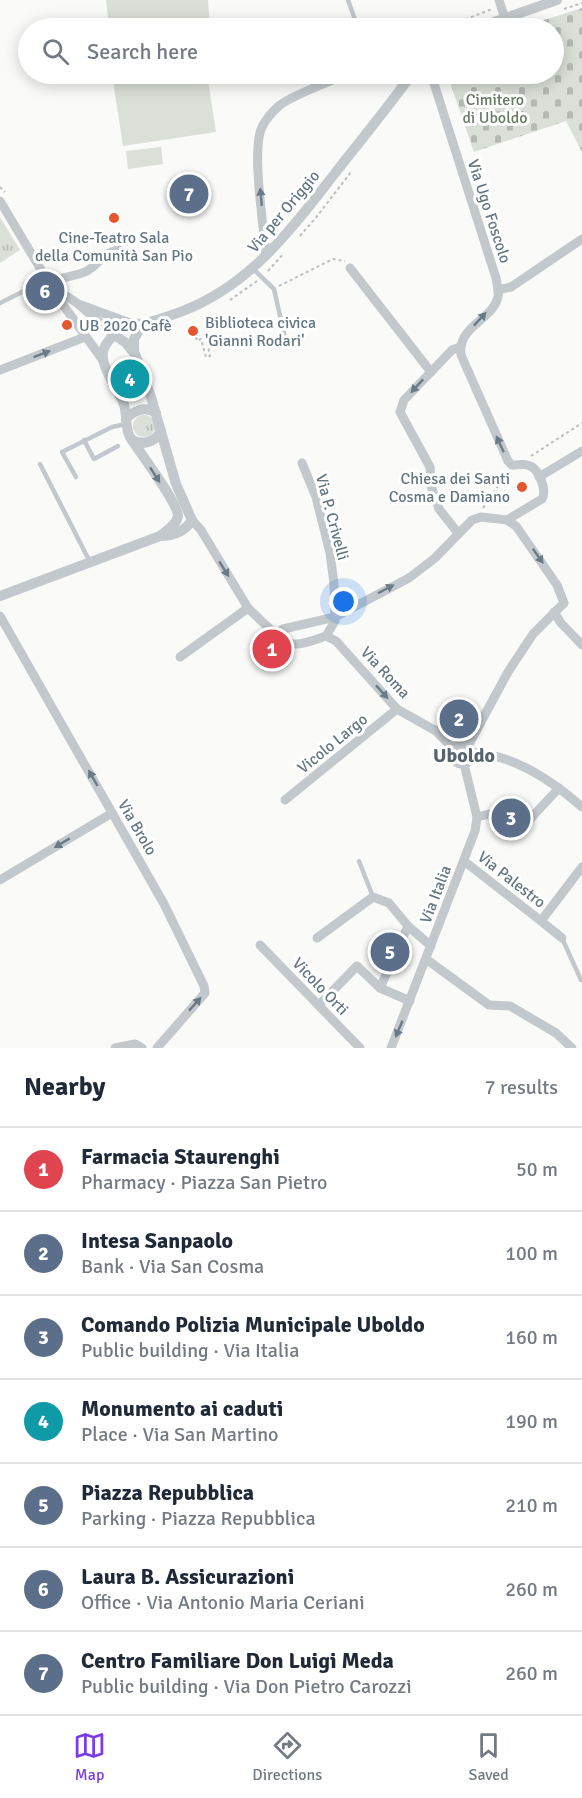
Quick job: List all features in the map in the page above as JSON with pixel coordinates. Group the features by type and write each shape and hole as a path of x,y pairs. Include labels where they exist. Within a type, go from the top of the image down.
{"street":[{"path":"499,0 505,18"},
{"path":"508,18 556,0"},
{"path":"266,256 257,143 262,127 281,104 325,84"},
{"name":"Via per Origgio","path":"77,303 130,323 142,325 200,304 227,288 253,269 266,256 336,172 404,84"},
{"name":"Via Ugo Foscolo","path":"434,84 498,290"},
{"path":"0,201 85,338 102,359 125,406 126,422 132,440 174,506 178,519 160,536"},
{"path":"507,520 542,499 544,494 539,477 529,465 512,465 508,461 463,363 460,347 463,338 493,306 498,290 511,288 582,239"},
{"path":"51,284 86,271 98,263 103,255 119,249"},
{"path":"350,268 431,372"},
{"path":"51,284 126,343 135,354"},
{"path":"102,359 102,349 113,334 130,323"},
{"path":"142,325 134,339 135,354 156,413 176,484 192,520"},
{"path":"0,370 85,338"},
{"path":"458,533 439,509 431,486 430,467 400,412 404,400 452,350 460,347"},
{"path":"126,422 132,414 144,409 156,413"},
{"path":"132,440 142,444 149,442 158,437 161,431"},
{"path":"539,477 582,451"},
{"name":"Via P. Crivelli","path":"302,463 316,497 330,553 335,592 335,617"},
{"path":"174,506 192,520 206,537 248,608 277,634 293,644 327,636 335,617"},
{"path":"277,634 283,629 335,617 409,578 435,558 458,533 477,518 507,520 516,526 557,585 564,603 533,634 508,672 470,749 470,761 464,764 457,763 453,759 453,749 462,744 470,749 503,757 533,771 582,807"},
{"path":"0,596 160,536 182,531 192,520"},
{"path":"180,657 248,608"},
{"path":"554,612 582,645"},
{"name":"Via Brolo","path":"0,616 164,904 204,986 205,993 157,1048"},
{"name":"Via Roma","path":"327,636 336,641 397,709 436,731 453,749"},
{"name":"Vicolo Largo","path":"285,800 397,709"},
{"path":"464,764 477,817 489,814 510,833 517,833 559,788"},
{"path":"0,880 112,813"},
{"name":"Via Italia","path":"391,1048 464,861 475,831 477,817"},
{"name":"Via Palestro","path":"464,861 562,938"},
{"name":"Via Palestro","path":"541,921 582,867"},
{"path":"317,938 373,897 389,903 408,926 431,946"},
{"path":"380,988 408,926"},
{"name":"Vicolo Orti","path":"261,945 360,1048"},
{"path":"426,959 489,1005 510,1005 556,1033 572,1048"},
{"path":"319,1005 357,966 380,988 410,1001"},
{"path":"115,1048 135,1044 142,1048"}],"lane":[{"path":"348,0 354,18"},
{"path":"253,269 274,288 287,347"},
{"path":"0,303 51,284"},
{"path":"75,477 62,452 126,422"},
{"path":"84,440 94,459 118,446"},
{"path":"40,464 90,562"},
{"path":"359,861 373,897"},
{"path":"562,938 581,980"}],"path":[{"path":"297,239 352,171"},
{"path":"0,187 9,196"},
{"path":"224,303 245,291 262,277 289,248"},
{"path":"274,288 333,259 345,260 350,268"},
{"path":"196,337 197,340 201,339 206,357 210,356 207,342 211,341"},
{"path":"477,518 498,486 518,465 582,423"}],"green space":[{"path":"106,0 208,0 209,18 108,18"},
{"name":"Cimitero di Uboldo","path":"582,8 582,152 566,121 474,152 450,84 564,84 564,18 550,18"},
{"path":"113,84 209,84 216,132 123,146"},
{"path":"161,147 163,164 128,169 126,151"},
{"path":"0,217 20,250 0,263"},
{"path":"144,415 152,418 155,426 152,434 144,437 136,434 133,426 136,418"}],"place":[{"name":"Centro Familiare Don Luigi Meda","path":"189,194"},
{"name":"Cine-Teatro Sala della Comunità San Pio","path":"114,218"},
{"name":"Laura B. Assicurazioni","path":"45,291"},
{"name":"UB 2020 Cafè","path":"67,325"},
{"name":"Biblioteca civica 'Gianni Rodari'","path":"193,331"},
{"name":"Monumento ai caduti","path":"130,379"},
{"name":"Chiesa dei Santi Cosma e Damiano","path":"522,487"},
{"name":"Farmacia Staurenghi","path":"272,649"},
{"name":"Intesa Sanpaolo","path":"459,719"},
{"name":"Comando Polizia Municipale Uboldo","path":"511,818"},
{"name":"Piazza Repubblica","path":"390,952"}],"district":[{"name":"Uboldo","path":"464,755"}]}
